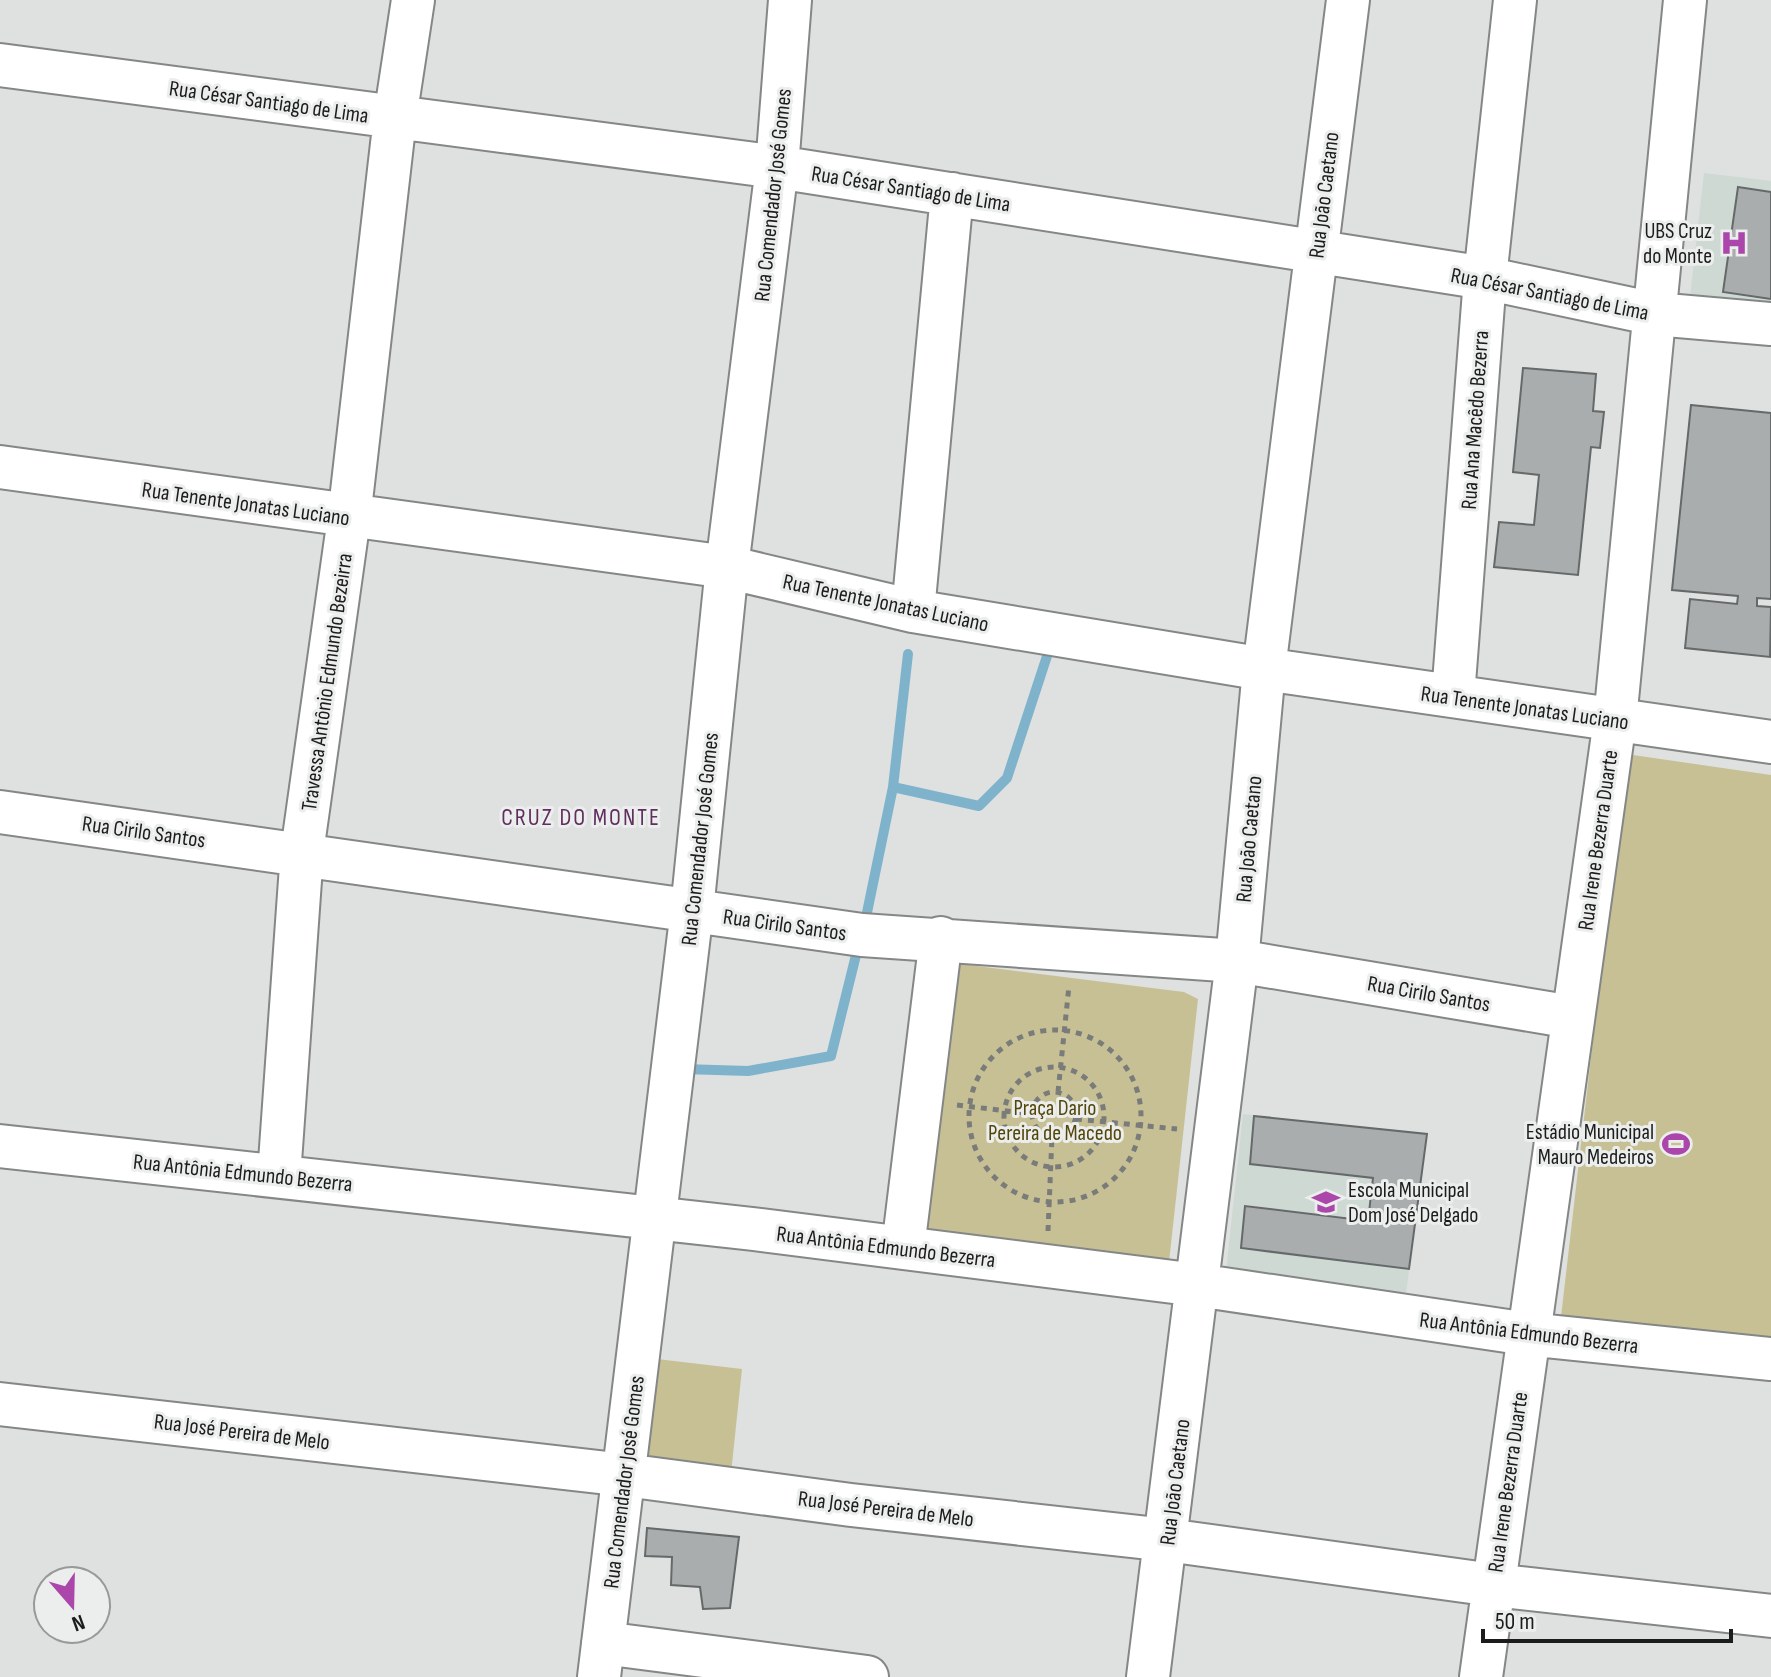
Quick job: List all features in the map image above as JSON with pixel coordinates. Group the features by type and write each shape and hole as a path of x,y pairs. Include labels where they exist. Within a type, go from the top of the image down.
{"street":[{"name":"Travessa Antônio Edmundo Bezeirra","path":"279,1176 302,852 349,518 395,118 413,0"},
{"name":"Rua Comendador José Gomes","path":"601,1660 692,910 727,567 777,167 790,0"},
{"name":"Rua João Caetano","path":"1148,1677 1237,961 1264,669 1348,0"},
{"name":"Rua Ana Macêdo Bezerra","path":"1453,696 1485,278 1515,0"},
{"name":"Rua Irene Bezerra Duarte","path":"1481,1677 1615,720 1685,0"},
{"name":"Rua César Santiago de Lima","path":"0,65 777,167 1485,278 1655,314 1771,324"},
{"path":"913,611 952,194"},
{"name":"Rua Tenente Jonatas Luciano","path":"0,467 349,518 727,567 913,611 1264,669 1771,742"},
{"name":"Rua Cirilo Santos","path":"0,812 302,852 862,935 941,938 1237,961 1572,1017"},
{"path":"903,1248 941,938"},
{"name":"Rua Antônia Edmundo Bezerra","path":"0,1146 903,1248 1197,1285 1527,1334 1771,1359"},
{"name":"Rua José Pereira de Melo","path":"0,1404 625,1475 851,1505 1167,1540 1493,1585 1771,1616"},
{"path":"601,1660 867,1677"}],"path":[{"path":"1055,982 1084,985"},
{"path":"1058,1092 1070,984"},
{"path":"1065,1031 1081,1033 1108,1047 1128,1068 1140,1095 1142,1125 1134,1153 1117,1177 1095,1194 1068,1202 1050,1202 1014,1192 992,1176 976,1153 969,1126 969,1107 980,1073 998,1051 1023,1036 1065,1031"},
{"path":"1060,1067 1078,1072 1091,1082 1100,1097 1105,1121 1095,1145 1083,1157 1051,1167 1028,1159 1011,1143 1004,1127 1004,1111 1008,1096 1030,1072 1060,1067"},
{"path":"1058,1092 1072,1100 1076,1119 1067,1132 1052,1136 1039,1131 1032,1114 1040,1097 1058,1092"},
{"path":"945,1104 1032,1114"},
{"path":"1175,1144 1178,1116"},
{"path":"1076,1119 1177,1129"},
{"path":"1047,1247 1052,1136"}],"shaded area":[{"name":"UBS Cruz do Monte","path":"1704,173 1771,181 1771,314 1689,306"},
{"name":"Escola Municipal Dom José Delgado","path":"1243,1114 1427,1134 1406,1293 1226,1272"}],"green space":[{"name":"Estádio Municipal Mauro Medeiros","path":"1626,754 1771,775 1771,1337 1561,1317"},
{"name":"Praça Dario Pereira de Macedo","path":"953,963 1184,992 1198,999 1169,1262 921,1237"},
{"path":"657,1359 742,1369 730,1483 644,1469"}],"building":[{"path":"1738,187 1771,192 1771,299 1723,292"},
{"path":"1523,368 1596,374 1593,411 1604,412 1600,448 1591,447 1578,575 1494,567 1499,522 1534,525 1539,475 1513,472"},
{"path":"1691,405 1771,413 1771,599 1757,598 1757,606 1771,607 1770,657 1685,648 1690,599 1737,604 1738,596 1672,590"},
{"name":"Escola Municipal Dom José Delgado","path":"1254,1116 1427,1134 1409,1269 1241,1248 1245,1206 1368,1221 1373,1178 1250,1164"},
{"path":"647,1528 739,1537 730,1608 703,1609 700,1587 671,1585 672,1557 645,1556"}],"waterway":[{"path":"864,927 893,787 979,806 1007,778 1048,653"},
{"path":"893,787 908,654"},
{"path":"683,1069 748,1071 831,1056 859,943"}],"place":[{"name":"UBS Cruz do Monte","path":"1734,243"},
{"name":"Estádio Municipal Mauro Medeiros","path":"1676,1144"},
{"name":"Escola Municipal Dom José Delgado","path":"1326,1202"}],"district":[{"name":"CRUZ DO MONTE","path":"581,817"}]}
